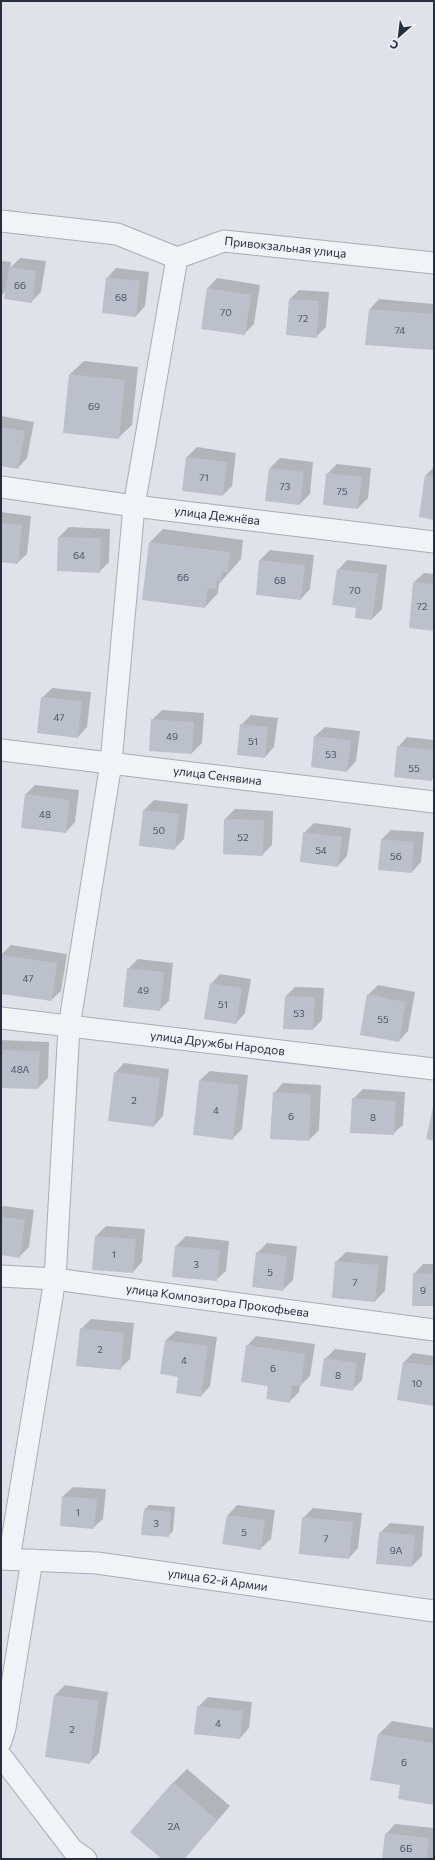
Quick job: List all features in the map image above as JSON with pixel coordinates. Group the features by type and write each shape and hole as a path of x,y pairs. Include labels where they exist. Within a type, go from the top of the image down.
{"street":[{"path":"1,221 117,234 177,258 134,506 111,763 69,1026 55,1280 5,1559"},
{"name":"Привокзальная улица","path":"177,258 224,241 434,263"},
{"name":"улица Дежнёва","path":"1,488 134,506 434,542"},
{"name":"улица Сенявина","path":"1,750 434,802"},
{"name":"улица Дружбы Народов","path":"1,1018 434,1069"},
{"name":"улица Композитора Прокофьева","path":"1,1276 55,1280 434,1330"},
{"name":"улица 62-й Армии","path":"5,1559 97,1563 434,1611"},
{"path":"1,1741 5,1728 32,1560"},
{"path":"1,1756 72,1849 86,1859"}],"building":[{"path":"9,267 36,271 32,303 4,299"},
{"path":"106,277 140,281 136,317 102,313"},
{"path":"207,288 251,295 245,335 201,329"},
{"path":"289,299 319,301 317,338 286,335"},
{"path":"369,309 434,314 434,350 365,345"},
{"path":"69,374 125,380 119,439 63,433"},
{"path":"1,427 25,431 18,469 1,466"},
{"path":"186,457 227,462 223,496 182,491"},
{"path":"269,468 304,472 300,505 265,501"},
{"path":"326,473 362,477 358,509 323,505"},
{"path":"425,475 434,476 434,520 419,517"},
{"path":"1,523 22,525 18,564 1,562"},
{"path":"58,537 101,538 100,573 57,571"},
{"path":"149,542 230,552 228,573 222,572 221,581 217,580 216,589 208,588 205,608 142,600"},
{"path":"259,560 305,565 301,600 256,595"},
{"path":"337,569 378,574 372,620 355,618 356,608 332,605"},
{"path":"413,582 434,584 434,631 409,628"},
{"path":"41,697 82,701 78,738 37,733"},
{"path":"151,719 194,722 192,754 149,751"},
{"path":"240,724 268,727 265,758 237,755"},
{"path":"314,736 351,740 347,772 311,767"},
{"path":"397,746 434,750 432,781 394,777"},
{"path":"25,794 70,800 66,833 21,828"},
{"path":"143,810 179,814 175,850 139,846"},
{"path":"224,819 264,820 263,856 223,854"},
{"path":"303,832 342,837 338,867 300,862"},
{"path":"381,839 414,842 412,873 378,870"},
{"path":"1,955 57,963 52,1001 1,994"},
{"path":"127,968 164,972 160,1011 123,1007"},
{"path":"210,983 242,988 236,1024 204,1019"},
{"path":"367,994 406,1002 399,1042 360,1035"},
{"path":"285,996 315,997 313,1030 283,1029"},
{"path":"1,1050 40,1051 38,1089 1,1088"},
{"path":"114,1072 160,1078 154,1127 108,1121"},
{"path":"199,1080 239,1085 233,1140 193,1135"},
{"path":"273,1092 311,1094 309,1141 270,1139"},
{"path":"352,1098 396,1101 394,1135 350,1133"},
{"path":"434,1107 434,1141 426,1139"},
{"path":"1,1216 25,1220 20,1258 1,1255"},
{"path":"95,1236 136,1239 133,1273 92,1270"},
{"path":"175,1246 220,1250 217,1281 172,1277"},
{"path":"256,1252 287,1256 283,1291 252,1287"},
{"path":"335,1261 379,1265 375,1302 332,1298"},
{"path":"413,1273 434,1274 434,1306 412,1306"},
{"path":"80,1328 124,1333 121,1370 76,1366"},
{"path":"165,1340 208,1346 201,1397 176,1393 178,1377 160,1374"},
{"path":"246,1345 305,1354 301,1386 292,1385 290,1403 266,1399 268,1386 241,1382"},
{"path":"324,1358 357,1363 353,1391 320,1386"},
{"path":"403,1362 434,1366 433,1406 397,1400"},
{"path":"62,1496 97,1499 94,1529 60,1526"},
{"path":"144,1509 171,1512 169,1537 141,1535"},
{"path":"227,1515 265,1520 261,1550 222,1544"},
{"path":"302,1517 353,1522 349,1559 299,1554"},
{"path":"379,1532 415,1535 412,1567 376,1564"},
{"path":"54,1695 99,1701 90,1764 45,1757"},
{"path":"197,1706 243,1711 240,1739 194,1734"},
{"path":"378,1734 434,1743 434,1805 398,1799 400,1785 370,1780"},
{"path":"173,1782 217,1820 184,1859 162,1859 130,1832"},
{"path":"385,1833 429,1838 427,1859 382,1859"}]}
